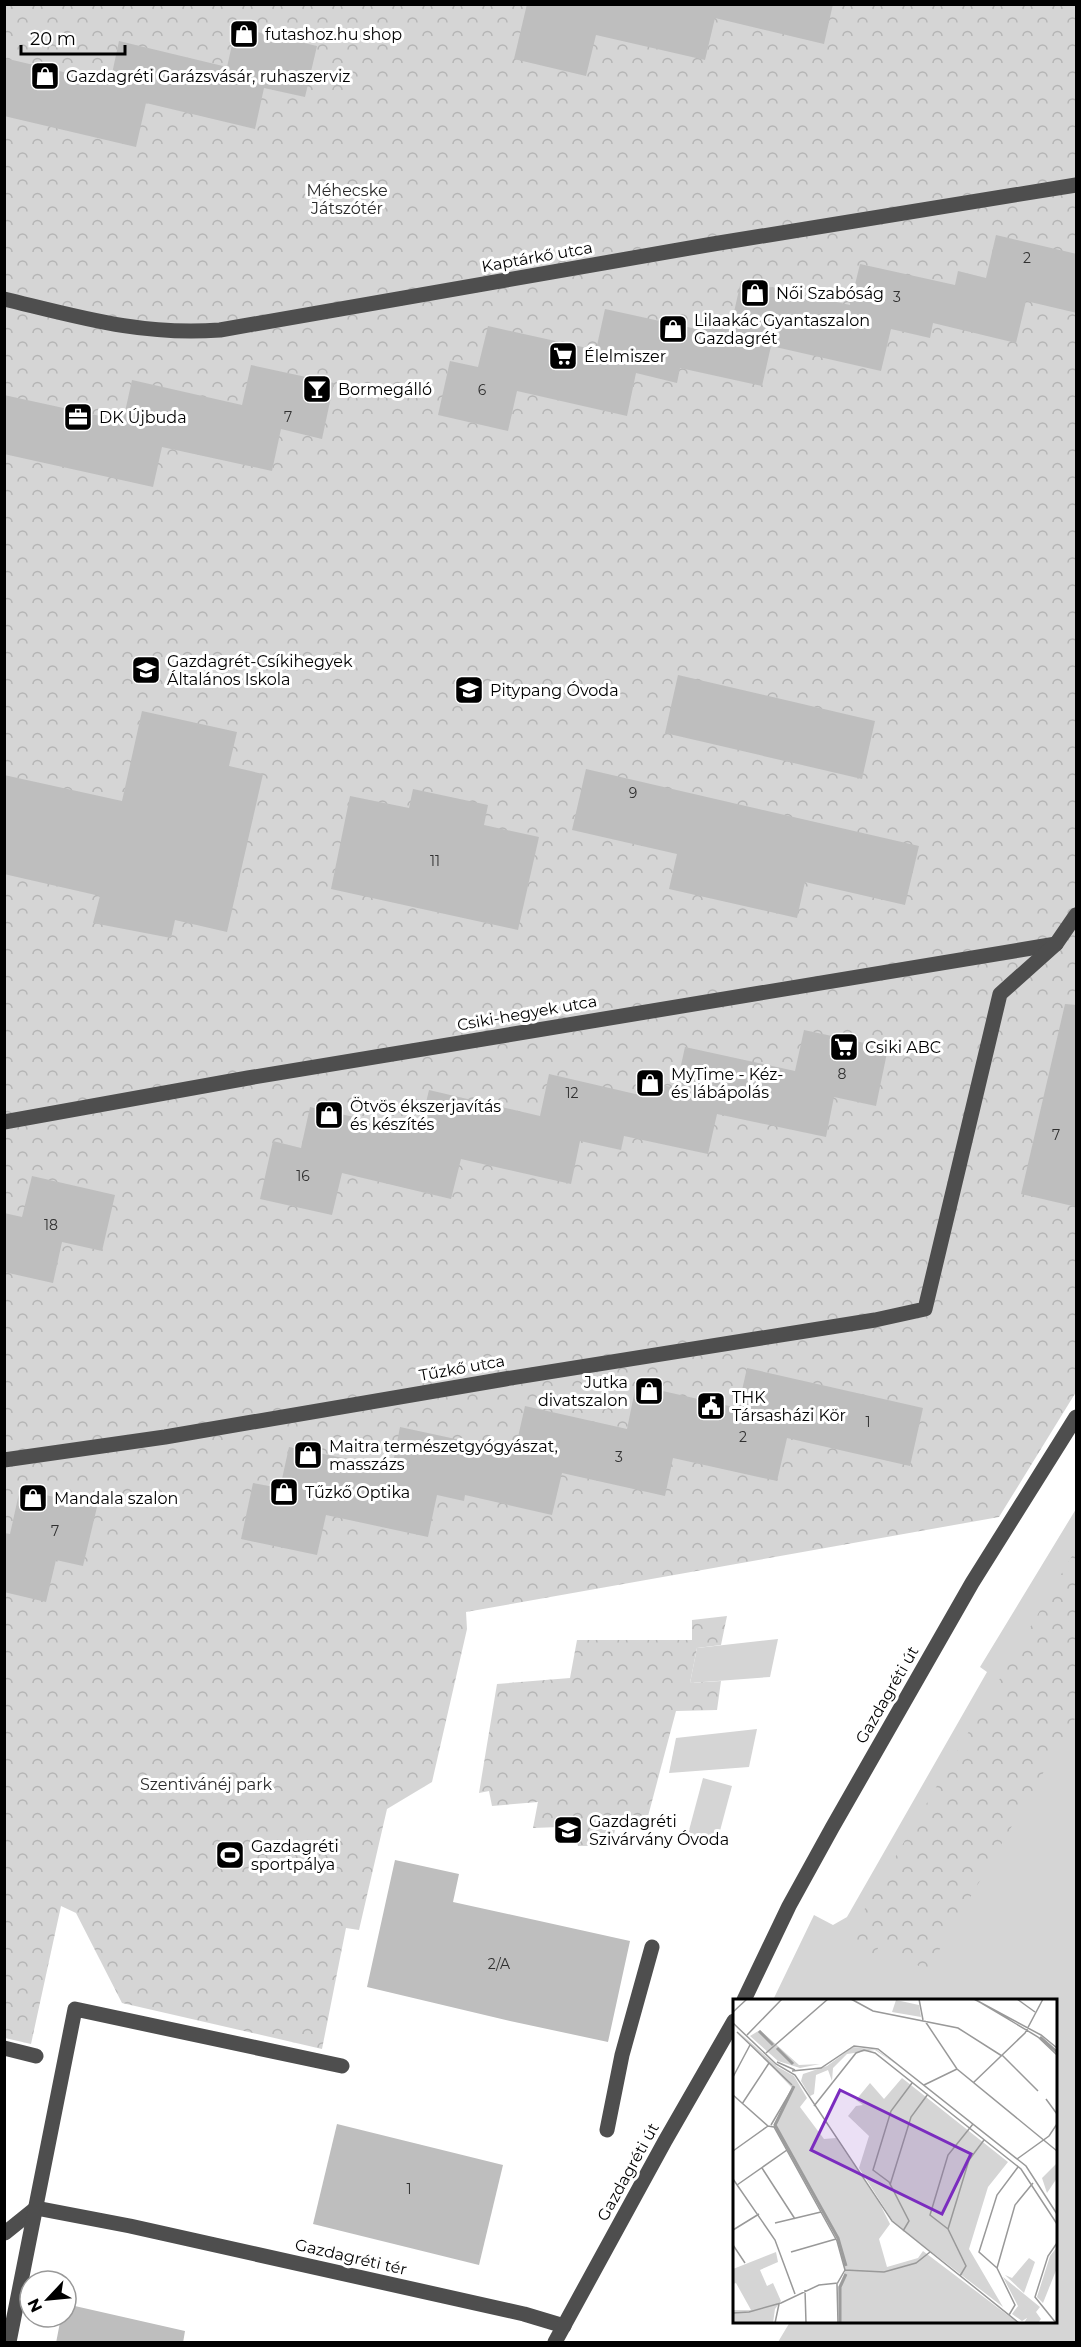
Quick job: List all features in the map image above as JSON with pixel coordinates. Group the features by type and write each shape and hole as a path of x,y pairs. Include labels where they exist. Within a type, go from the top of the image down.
{"street":[{"name":"Kaptárkő utca","path":"4,299 135,329 187,333 220,330 723,243 1077,185"},
{"path":"1056,944 1077,915"},
{"name":"Csiki-hegyek utca","path":"4,1122 248,1078 1056,944"},
{"name":"Tűzkő utca","path":"4,1460 174,1436 505,1379 875,1320 925,1309 1000,994 1056,944"},
{"name":"Gazdagréti út","path":"745,1999 789,1906 972,1583 1077,1417"},
{"path":"607,2130 622,2055 652,1947"},
{"path":"9,2343 75,2009 342,2066"},
{"name":"Gazdagréti út","path":"555,2343 665,2141 733,2024"},
{"path":"4,2048 36,2056"},
{"path":"5,2233 36,2208"},
{"name":"Gazdagréti tér","path":"36,2208 130,2226 501,2308 564,2326"}],"green space":[{"path":"5,5 1076,5 1076,1392 999,1517 466,1612 467,1629 432,1782 387,1809 359,1930 346,1928 322,2049 122,2003 76,1913 61,1906 31,2044 5,2038"},
{"path":"1076,1509 1076,2342 778,2342 789,2323 1057,2323 1057,1999 773,1999 814,1915 833,1925 847,1917 987,1672 980,1667"},
{"path":"1076,1549 1076,1717 927,1971 881,1943 874,1955 847,1939"},
{"path":"727,1616 721,1645 697,1648 690,1683 721,1681 717,1710 676,1711 647,1820 616,1824 612,1846 578,1846 577,1841 566,1838 559,1827 533,1828 538,1802 492,1806 489,1791 479,1793 497,1684 570,1678 577,1640 692,1640 692,1620"},
{"path":"778,1639 770,1677 690,1683 697,1648"},
{"path":"757,1729 749,1767 669,1773 676,1738"},
{"path":"703,1778 732,1786 717,1842 688,1834"}],"building":[{"path":"527,4 833,4 824,44 715,18 705,60 596,35 586,76 514,59"},
{"path":"236,27 317,46 305,97 264,88 255,129 146,103 136,147 4,116 4,58 110,83 119,41 227,67"},
{"path":"996,235 1077,254 1077,313 1026,301 1016,343 933,323 930,338 891,329 881,371 771,346 762,386 680,368 677,383 636,373 627,416 517,391 508,431 438,415 450,361 478,367 488,326 596,350 605,309 701,330 704,315 732,321 741,281 850,305 860,264 955,285 958,271 986,278"},
{"path":"251,365 334,383 322,439 281,429 272,471 162,447 153,487 4,454 4,395 123,421 132,380 242,405"},
{"path":"678,675 875,721 862,779 665,733"},
{"path":"142,711 237,732 229,766 263,774 227,932 175,920 171,938 93,923 100,896 4,874 4,775 122,801"},
{"path":"586,769 919,846 905,905 805,882 797,918 669,889 677,854 572,830"},
{"path":"413,789 488,805 484,825 539,837 518,930 331,889 350,796 409,808"},
{"path":"1065,1004 1077,1005 1077,1207 1021,1194"},
{"path":"804,1030 888,1048 876,1106 834,1097 826,1137 717,1114 708,1154 624,1136 621,1150 580,1141 571,1184 461,1159 451,1199 342,1173 332,1215 260,1199 273,1141 301,1148 310,1107 419,1132 429,1090 540,1116 549,1074 644,1096 648,1082 676,1088 685,1047 795,1071"},
{"path":"32,1176 115,1195 102,1251 62,1242 53,1283 4,1272 4,1213 22,1217"},
{"path":"747,1368 923,1408 910,1466 787,1438 777,1481 673,1458 665,1496 562,1473 552,1515 465,1495 464,1501 437,1495 428,1537 326,1515 317,1555 241,1539 253,1483 280,1488 289,1447 392,1468 400,1427 488,1446 490,1440 516,1446 525,1406 627,1429 636,1385 738,1408"},
{"path":"20,1489 97,1507 83,1566 56,1560 46,1602 4,1592 4,1533 10,1534"},
{"path":"395,1860 459,1874 453,1902 630,1941 608,2042 367,1987"},
{"path":"337,2124 503,2165 479,2265 313,2224"},
{"path":"78,2307 185,2331 183,2343 56,2343 59,2329 78,2329"}],"place":[{"name":"futashoz.hu shop","path":"244,34"},
{"name":"Gazdagréti Garázsvásár, ruhaszerviz","path":"45,76"},
{"name":"Női Szabóság","path":"755,293"},
{"name":"Lilaakác Gyantaszalon Gazdagrét","path":"673,329"},
{"name":"Élelmiszer","path":"563,356"},
{"name":"Bormegálló","path":"317,389"},
{"name":"DK Újbuda","path":"78,417"},
{"name":"Gazdagrét-Csíkihegyek Általános Iskola","path":"146,670"},
{"name":"Pitypang Óvoda","path":"469,690"},
{"name":"Csiki ABC","path":"844,1047"},
{"name":"MyTime - Kéz- és lábápolás","path":"650,1083"},
{"name":"Ötvös ékszerjavítás és készítés","path":"329,1115"},
{"name":"Jutka divatszalon","path":"649,1391"},
{"name":"THK Társasházi Kör","path":"711,1406"},
{"name":"Maitra természetgyógyászat, masszázs","path":"308,1455"},
{"name":"Tűzkő Optika","path":"284,1492"},
{"name":"Mandala szalon","path":"33,1498"},
{"name":"Gazdagréti Szivárvány Óvoda","path":"568,1830"},
{"name":"Gazdagréti sportpálya","path":"230,1855"}],"park label":[{"name":"Méhecske Játszótér","path":"347,199"},
{"name":"Szentivánéj park","path":"206,1784"}]}
